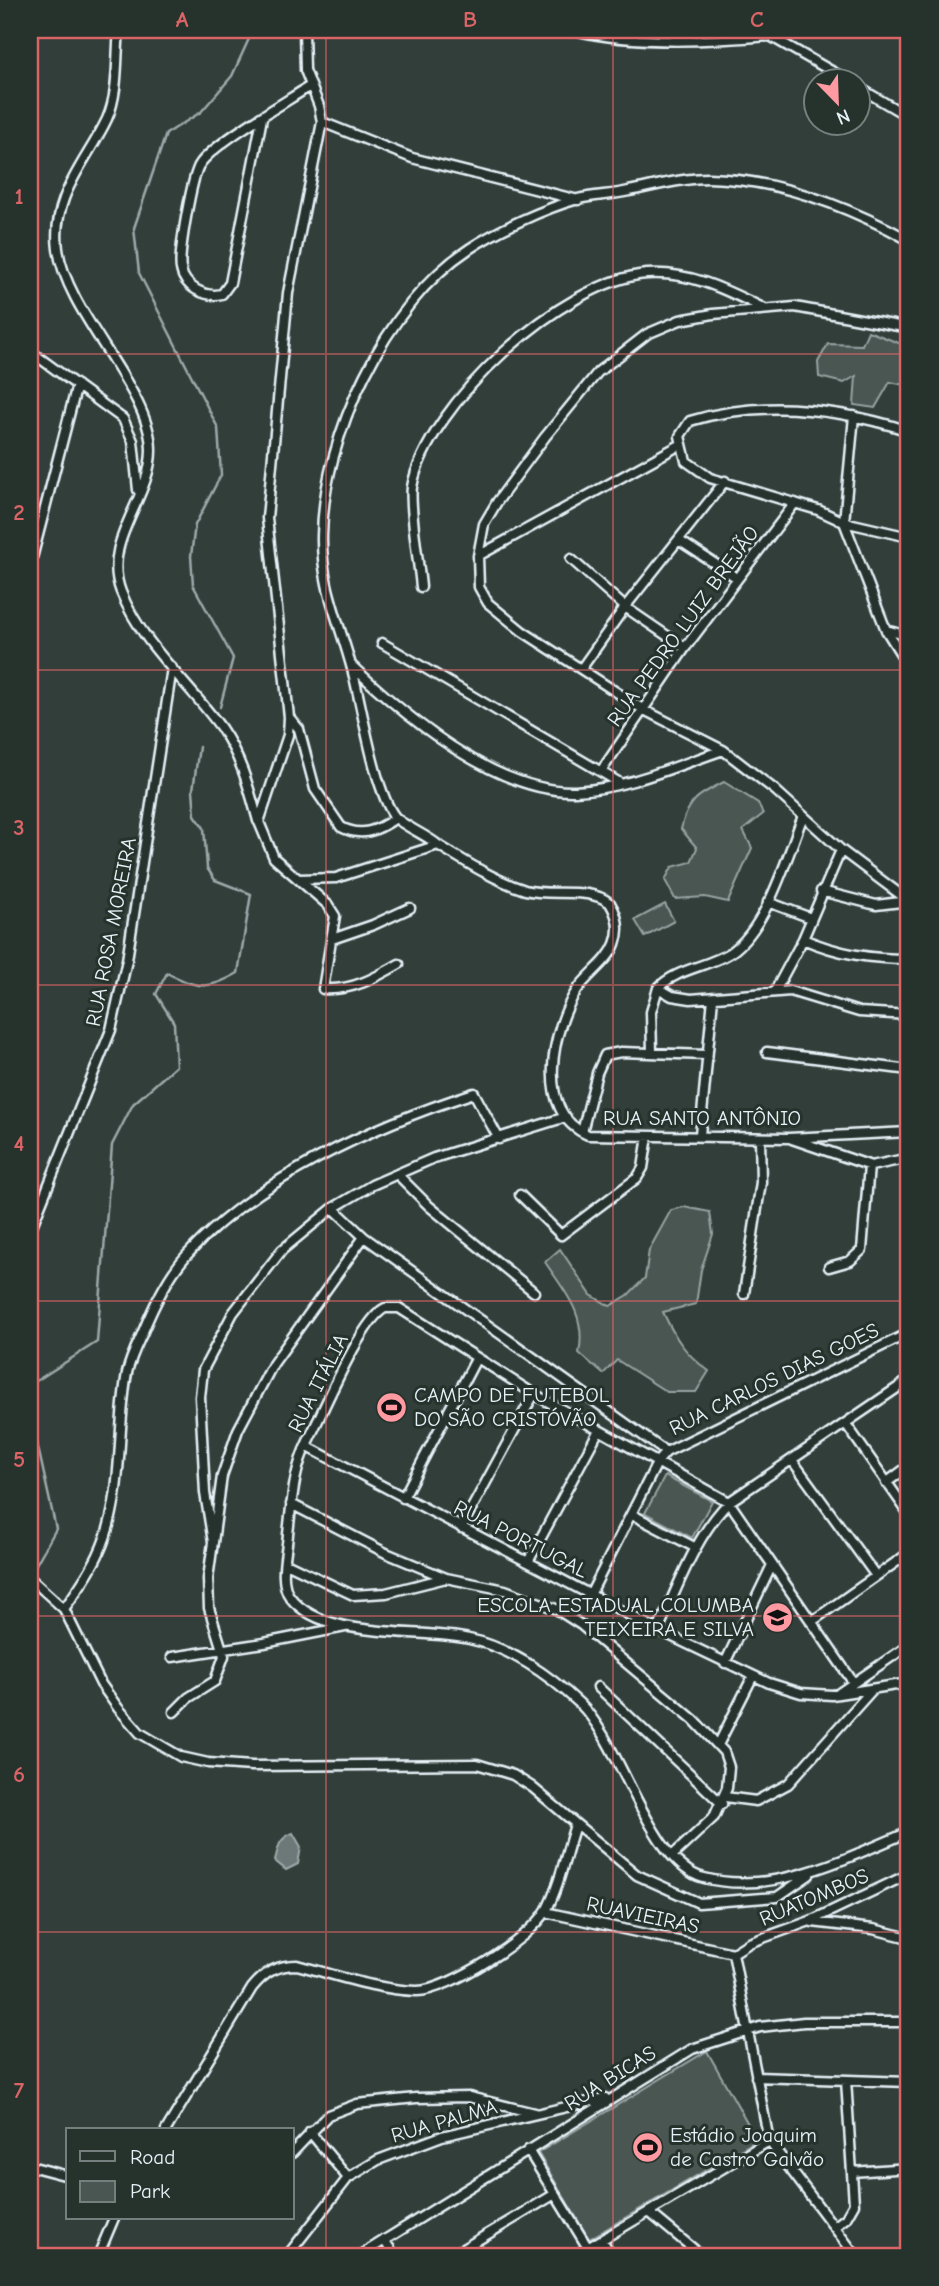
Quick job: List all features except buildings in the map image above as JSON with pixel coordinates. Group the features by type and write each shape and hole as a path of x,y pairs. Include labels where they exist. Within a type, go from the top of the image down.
{"street":[{"path":"119,30 113,102 106,119 70,179 56,228 58,252 65,275 150,431 149,466 117,554 120,590 147,636 201,702 234,748 274,859 333,911 332,939 323,989 335,990 364,984 400,964"},
{"path":"259,822 285,753 289,717 267,519 288,293 322,122 303,53 304,30"},
{"path":"575,30 648,40 772,37 826,30"},
{"path":"772,37 823,66"},
{"path":"261,118 235,264 226,292 218,296 202,293 190,285 181,269 193,180 201,162 261,118 310,86"},
{"path":"872,96 909,117"},
{"path":"322,122 412,158 578,200"},
{"path":"438,845 423,832 396,818 380,782 352,666 332,611 322,535 334,455 353,401 400,316 440,272 468,250 502,230 578,200 707,178 761,184 869,218 909,240"},
{"path":"421,587 412,488 425,449 441,420 496,358 556,312 597,288 647,274 691,276 766,309"},
{"path":"909,328 809,309 766,309 680,320 647,334 598,372 497,502 482,531 478,556 479,587 488,603 522,631 644,710 723,751 841,850 909,901"},
{"path":"30,351 123,419 129,428 138,493"},
{"path":"30,566 77,385"},
{"path":"909,431 854,416 788,407 731,411 690,421 683,429 680,445 686,461 699,472 818,509 844,522 909,537"},
{"path":"854,416 844,522 887,630 909,667"},
{"path":"478,556 680,445"},
{"path":"581,669 625,607 725,481"},
{"name":"RUA PEDRO LUIZ BREJÃO","path":"601,771 685,648 795,503"},
{"path":"680,541 737,578"},
{"path":"571,559 625,607 685,648"},
{"path":"887,630 909,636"},
{"path":"382,643 620,783"},
{"path":"352,666 399,707 495,772 519,781 566,790 620,783 723,751"},
{"name":"RUA ROSA MOREIRA","path":"30,1231 94,1076 114,1019 130,946 172,668"},
{"path":"289,717 299,729 315,789 341,827 363,833 379,829 396,818"},
{"path":"652,1052 651,1012 658,988 669,979 714,962 741,945 768,902 803,816"},
{"path":"298,879 336,878 438,845"},
{"name":"RUA SANTO ANTÔNIO","path":"438,845 505,883 529,891 597,896 610,903 615,911 618,935 614,947 579,987 568,1004 555,1046 554,1091 566,1117 582,1132 600,1136 700,1135 760,1138 909,1132"},
{"path":"775,991 803,939 821,891 841,850"},
{"path":"821,891 866,904 909,901"},
{"path":"768,902 811,918"},
{"path":"332,939 373,925 410,908"},
{"path":"803,939 840,953 871,959 909,960"},
{"path":"658,988 681,998 713,998 775,991 805,994 859,1012 909,1015"},
{"path":"700,1135 713,998"},
{"path":"582,1132 597,1073 606,1055 652,1052 706,1055"},
{"path":"767,1052 909,1070"},
{"path":"64,1609 98,1555 116,1493 129,1363 151,1310 184,1258 226,1218 272,1187 332,1152 438,1104 474,1093 499,1139"},
{"path":"213,1542 206,1508 200,1397 203,1370 233,1313 282,1250 333,1208 397,1174 434,1158 566,1117"},
{"path":"831,1153 835,1135"},
{"path":"520,1195 561,1235 637,1178 643,1168 648,1136"},
{"path":"744,1294 761,1182 760,1138"},
{"path":"789,1138 869,1166 882,1166 909,1158"},
{"path":"829,1267 850,1261 862,1250 869,1166"},
{"path":"397,1174 429,1206 534,1292"},
{"path":"333,1208 364,1237 666,1452"},
{"path":"174,1712 188,1698 215,1681 222,1665 224,1650 207,1599 222,1476 251,1404 273,1364 364,1237"},
{"name":"RUA ITÁLIA","path":"672,1856 637,1803 599,1727 580,1704 531,1666 494,1647 469,1639 348,1626 311,1614 290,1597 284,1576 293,1480 306,1446 364,1330 381,1310 399,1308 534,1394 729,1502"},
{"name":"RUA CARLOS DIAS GOES","path":"590,1595 658,1461 666,1452 909,1333"},
{"path":"403,1498 476,1359"},
{"path":"658,1630 696,1548 729,1502 909,1380"},
{"path":"461,1528 534,1394"},
{"path":"846,1424 909,1514"},
{"path":"529,1560 599,1430"},
{"name":"RUA PORTUGAL","path":"306,1446 461,1528 529,1560 658,1630 753,1676 801,1693 836,1695 909,1683"},
{"path":"792,1460 876,1576"},
{"path":"886,1483 909,1466"},
{"path":"729,1502 853,1682"},
{"path":"291,1504 386,1553 446,1578 505,1590 556,1609 590,1633 719,1744 729,1767 723,1801 705,1827 672,1856 690,1872 704,1878 766,1880 817,1870 909,1832"},
{"path":"631,1514 696,1548"},
{"path":"811,1622 909,1553"},
{"path":"286,1563 353,1595 386,1593 446,1578"},
{"path":"725,1663 772,1565"},
{"path":"30,1578 64,1609 101,1684 118,1708 140,1733 181,1757 208,1763 251,1766 477,1764 522,1781 637,1875 699,1903 777,1897 817,1870"},
{"path":"172,1657 224,1650 348,1626"},
{"path":"836,1695 909,1645"},
{"path":"719,1744 753,1676"},
{"path":"598,1687 723,1801 756,1801 788,1784 872,1690"},
{"path":"167,2128 252,1988 266,1973 284,1965 297,1965 382,1987 421,1991 445,1983 494,1959 545,1912 575,1825"},
{"name":"RUATOMBOS","path":"733,1953 749,1943 810,1921 909,1874"},
{"name":"RUAVIEIRAS","path":"545,1912 733,1953"},
{"path":"810,1921 873,1929 909,1938"},
{"path":"733,1953 769,2141 856,2256"},
{"name":"RUA BICAS","path":"359,2256 692,2049 746,2030 804,2022 909,2022"},
{"path":"756,2077 909,2082"},
{"path":"834,2227 851,2211 852,2172 846,2080"},
{"path":"294,2151 328,2115 342,2107 391,2099 469,2097 537,2114"},
{"name":"RUA PALMA","path":"287,2256 348,2178 378,2160 442,2136 611,2097"},
{"path":"310,2132 348,2178"},
{"path":"574,2256 769,2141"},
{"path":"528,2150 588,2248"},
{"path":"30,2166 66,2175"},
{"path":"852,2172 909,2168"},
{"path":"450,2256 555,2194"},
{"path":"649,2212 701,2256"},
{"path":"98,2256 113,2220"},
{"path":"384,2240 395,2256"},
{"path":"602,2240 612,2256"}],"green space":[{"path":"868,331 909,347 909,386 890,382 875,408 854,405 856,376 844,383 819,377 818,362 828,344 862,345"},
{"path":"724,782 758,803 763,814 743,830 752,848 728,902 705,897 675,899 665,880 672,867 691,862 697,848 681,829 687,811 701,795"},
{"path":"665,904 674,921 645,937 635,920"},
{"path":"684,1207 710,1212 713,1234 701,1270 696,1304 663,1312 682,1345 709,1371 696,1392 667,1392 617,1360 603,1374 579,1353 581,1339 577,1315 567,1294 545,1262 560,1249 591,1295 610,1306 628,1295 645,1278 649,1250 671,1210"},
{"path":"665,1476 712,1501 692,1538 645,1513"},
{"name":"Estádio Joaquim de Castro Galvão","path":"707,2051 757,2140 589,2239 538,2153"}],"shaded area":[{"path":"293,1833 301,1847 298,1864 286,1870 275,1861 282,1840"}],"waterway":[{"path":"220,707 233,658 193,585 191,556 195,525 221,475 218,428 139,273 134,228 166,134 201,112 232,76 253,30"},
{"path":"30,1394 33,1383 97,1342 112,1145 133,1104 176,1066 174,1023 156,994 167,973 202,985 218,983 238,973 251,894 215,880 207,868 204,828 195,815 193,790 199,747"},
{"path":"30,1411 56,1529 30,1575"}],"place":[{"name":"CAMPO DE FUTEBOL DO SÃO CRISTÓVÃO","path":"391,1407"},
{"name":"ESCOLA ESTADUAL COLUMBA TEIXEIRA E SILVA","path":"777,1617"},
{"name":"Estádio Joaquim de Castro Galvão","path":"647,2147"}]}
